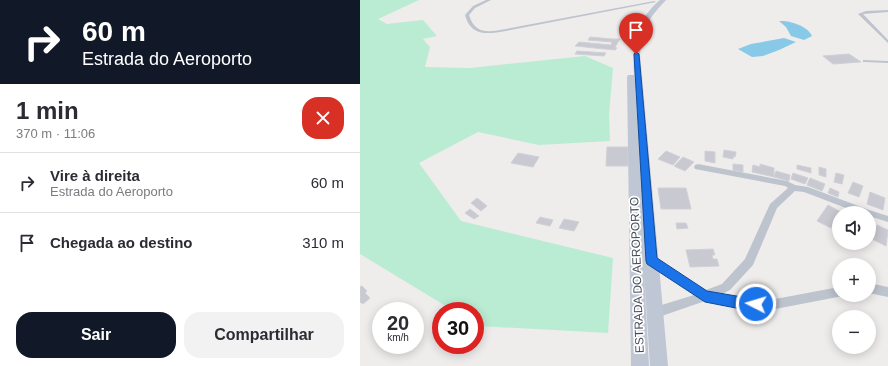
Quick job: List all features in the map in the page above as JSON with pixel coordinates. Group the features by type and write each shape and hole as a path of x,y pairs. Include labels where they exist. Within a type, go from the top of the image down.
{"main road":[{"name":"ESTRADA DO AEROPORTO","path":"658,1 639,33 636,54 659,366"},
{"name":"ESTRADA DO AEROPORTO","path":"640,366 630,54 634,33 644,13 658,1"}],"street":[{"path":"488,0 474,7 467,15 471,26 480,32 519,28 658,1"},
{"path":"888,11 866,12 860,14 888,42"},
{"path":"865,61 888,62"},
{"path":"698,167 787,184 793,188 805,190 850,206"},
{"path":"656,312 705,296 726,287 749,262 773,206 793,188"},
{"path":"876,215 888,219"},
{"path":"651,261 705,296 741,303 770,305 832,293"},
{"path":"876,289 888,292"}],"green space":[{"path":"360,0 419,0 378,19 387,24 423,20 437,36 423,39 430,47 425,67 470,68 585,56 613,68 609,115 610,141 539,145 478,132 419,163 461,221 613,258 608,333 484,326 484,302 439,302 360,254"}],"water":[{"path":"779,21 798,24 807,29 812,36 804,40 791,36 786,27"},
{"path":"784,38 796,42 763,56 752,57 738,49 751,44"}],"building":[{"path":"590,37 620,39 615,47 617,48 615,50 575,46 579,42 611,45 612,42 588,40"},
{"path":"577,51 606,53 604,56 575,54"},
{"path":"849,54 861,62 833,64 823,56"},
{"path":"607,147 628,147 628,166 606,166"},
{"path":"724,150 736,152 735,157 733,157 733,159 723,157"},
{"path":"666,151 680,157 673,165 658,159"},
{"path":"705,151 715,152 715,163 705,161"},
{"path":"518,153 539,157 533,167 511,163"},
{"path":"683,157 694,162 685,171 674,166"},
{"path":"733,164 743,165 743,172 733,170"},
{"path":"760,164 774,168 774,177 752,172 753,165 760,167"},
{"path":"797,165 811,168 811,173 797,169"},
{"path":"819,167 826,169 826,177 819,175"},
{"path":"776,171 790,175 789,181 774,177"},
{"path":"793,173 808,178 805,184 791,179"},
{"path":"836,173 844,175 842,184 834,182"},
{"path":"810,178 825,184 822,191 807,185"},
{"path":"853,182 863,186 859,197 848,193"},
{"path":"658,188 686,188 691,209 661,209"},
{"path":"830,188 839,192 838,197 828,193"},
{"path":"870,192 885,198 883,210 876,206 867,204"},
{"path":"477,198 487,206 481,211 471,203"},
{"path":"828,205 832,207 831,228 817,221"},
{"path":"470,209 479,216 474,219 465,213"},
{"path":"540,217 553,220 550,226 536,223"},
{"path":"564,219 579,222 574,231 559,228"},
{"path":"676,223 686,223 688,228 677,229"},
{"path":"877,225 888,230 886,246 876,241"},
{"path":"713,249 715,255 712,255 713,259 717,259 719,266 690,267 686,250"},
{"path":"362,286 367,291 365,293 370,298 363,304 360,302 360,287"}],"route":[{"path":"636,54 651,261 705,296 741,303 756,304"}]}
